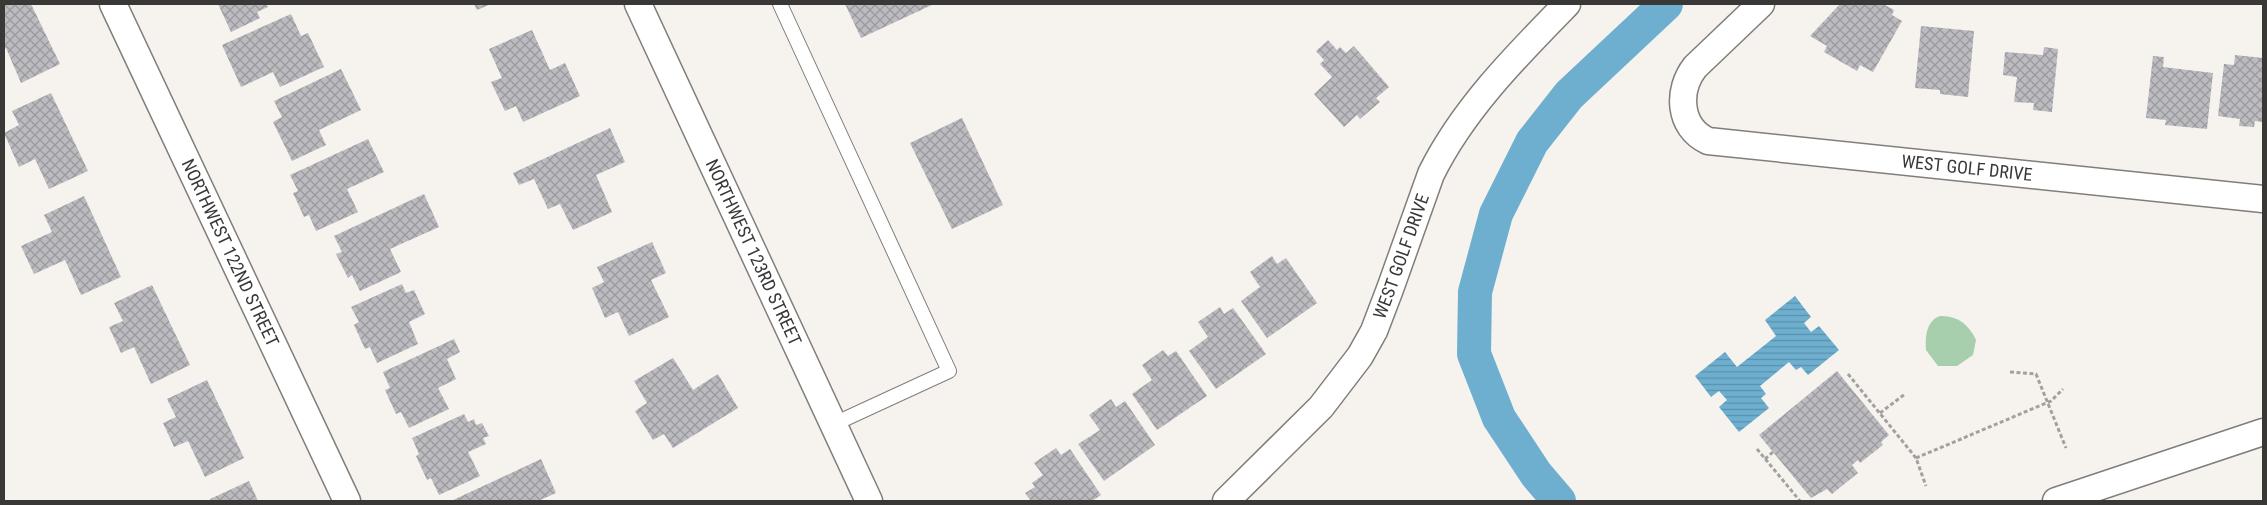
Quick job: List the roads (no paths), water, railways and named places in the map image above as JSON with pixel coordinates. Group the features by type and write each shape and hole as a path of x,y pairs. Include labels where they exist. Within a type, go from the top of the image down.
{"street":[{"name":"NORTHWEST 122ND STREET","path":"113,4 347,501"},
{"name":"NORTHWEST 123RD STREET","path":"638,4 869,501"},
{"name":"WEST GOLF DRIVE","path":"1226,501 1338,388 1360,356 1377,322 1431,174 1441,153 1454,133 1491,86 1567,4"},
{"name":"WEST GOLF DRIVE","path":"1761,4 1688,76 1683,89 1684,113 1695,133 1714,143 2263,199"},
{"path":"2056,501 2263,432"}],"lane":[{"path":"780,4 949,371 834,424"}],"water":[{"path":"1795,296 1811,317 1804,323 1811,332 1819,326 1839,350 1808,375 1801,367 1796,370 1789,362 1760,386 1766,394 1761,398 1769,408 1739,432 1719,407 1727,400 1719,391 1711,397 1695,376 1725,352 1737,367 1776,336 1765,320"}],"waterway":[{"path":"1559,501 1536,474 1499,418 1474,354 1475,292 1496,214 1532,142 1569,95 1666,4"}]}
